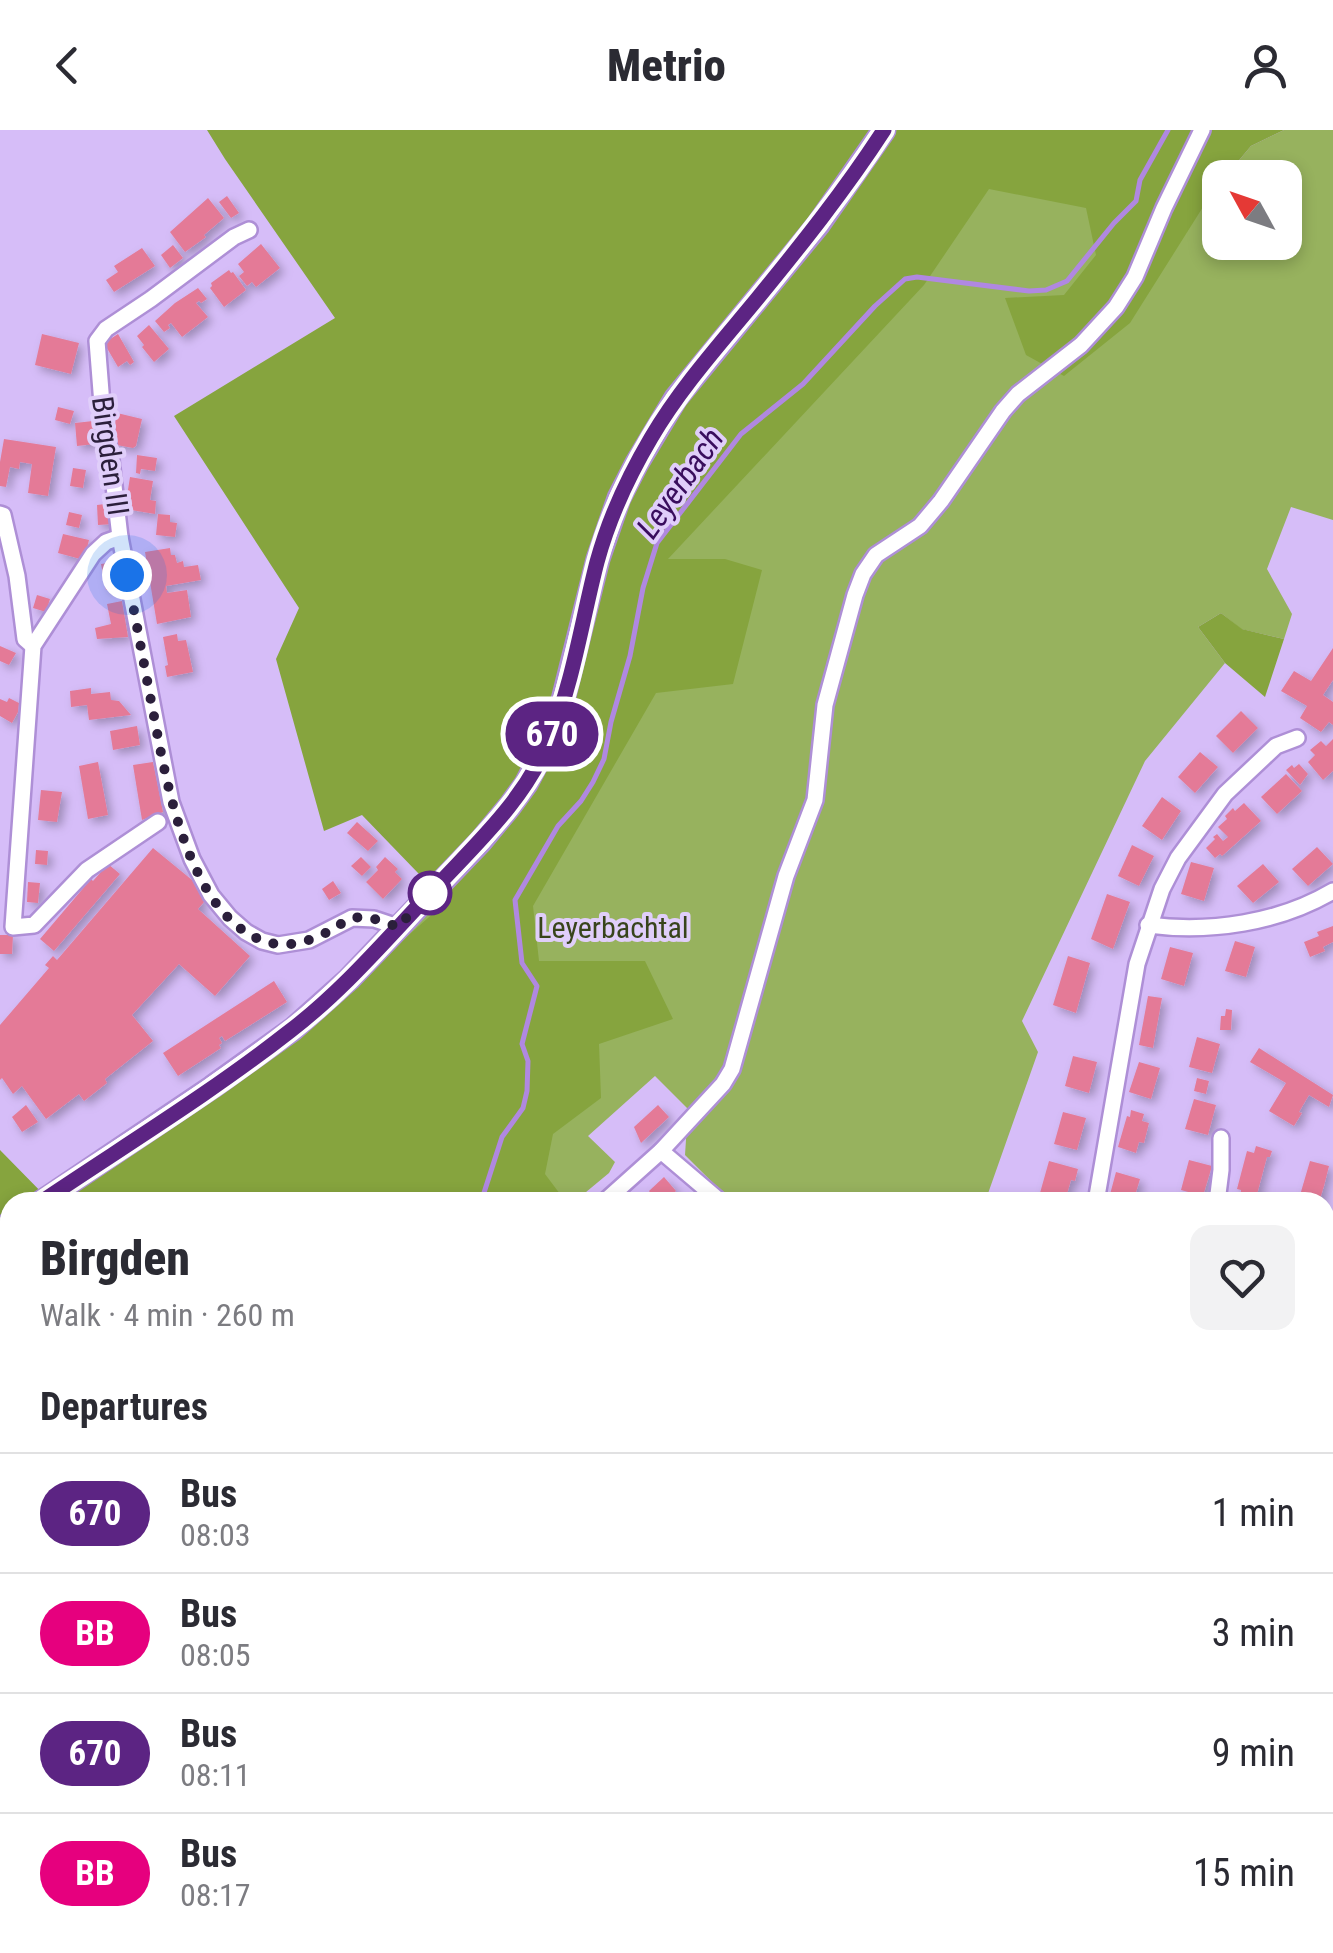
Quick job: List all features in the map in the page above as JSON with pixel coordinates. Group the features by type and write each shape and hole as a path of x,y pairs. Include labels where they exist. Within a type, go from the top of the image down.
{"main road":[{"path":"55,1192 294,1029 348,979 481,841 526,784 561,708 612,516 652,436 699,368 818,225 884,130"}],"street":[{"path":"615,1192 661,1151 724,1084 739,1052 786,876 815,800 825,705 863,574 876,554 920,526 942,501 1018,394 1082,345 1116,307 1135,277 1202,130"},
{"name":"Birgden III","path":"249,230 234,236 106,329 97,341 120,537 171,802 192,859 211,895 230,918 262,941 278,945 309,940 352,918 374,919 398,927"},
{"path":"0,514 18,576 26,640 33,646"},
{"path":"120,537 106,542 93,554 33,646 13,927 34,925 87,870 158,822"},
{"path":"1098,1192 1137,964 1162,889 1178,858 1226,794 1276,746 1297,738"},
{"path":"1148,925 1210,927 1258,919 1292,910 1333,891"},
{"path":"1218,1192 1221,1138"},
{"path":"661,1151 709,1192"}],"green space":[{"path":"207,130 1284,130 1251,146 1239,160 1202,160 1202,209 1130,323 1064,376 1026,355 1005,298 1064,295 1096,255 1086,208 989,189 924,285 668,559 725,559 762,570 733,684 656,693 533,906 539,961 645,961 673,1019 599,1044 601,1098 553,1134 545,1174 558,1192 66,1192 288,1042 446,902 362,815 324,831 276,659 299,608 174,416 335,318"},
{"name":"Leyerbachtal","path":"898,130 1202,198 1202,260 1302,260 1302,160 1239,160 1251,146 1284,130 1333,130 1333,520 1291,507 1267,569 1292,614 1284,639 1241,629 1221,613 1198,627 1225,663 1145,761 1022,1021 1038,1052 989,1192 722,1192 685,1155 688,1109 655,1076 588,1136 615,1162 609,1173 586,1192 75,1192 277,1053 502,833"},
{"path":"1221,613 1242,629 1284,639 1265,697 1225,663 1198,627"},
{"path":"0,1150 41,1192 0,1192"}],"building":[{"path":"227,196 239,213 231,218 219,202"},
{"path":"208,198 224,218 185,252 170,232"},
{"path":"261,244 280,268 256,287 252,282 247,286 239,276 244,272 238,264"},
{"path":"173,245 183,258 170,268 161,255"},
{"path":"142,248 155,266 114,292 106,280 118,272 114,266"},
{"path":"229,270 246,290 224,307 210,288"},
{"path":"198,288 207,299 196,303 208,317 182,337 171,323 164,332 155,321"},
{"path":"149,325 169,349 154,362 137,336"},
{"path":"42,334 79,343 71,374 35,365"},
{"path":"118,334 134,362 130,365 127,361 118,367 104,343"},
{"path":"58,407 74,411 70,424 55,420"},
{"path":"117,413 142,419 133,448 111,444"},
{"path":"93,421 95,444 77,446 75,423"},
{"path":"4,439 56,447 48,496 28,493 32,464 20,462 19,469 10,467 6,487 0,486"},
{"path":"137,455 157,458 155,471 141,469 140,474 136,473"},
{"path":"73,468 86,470 83,488 70,486"},
{"path":"130,477 153,481 150,500 156,501 155,514 125,509"},
{"path":"113,503 114,524 98,525 97,505"},
{"path":"69,512 82,515 79,528 66,525"},
{"path":"158,514 170,515 170,522 177,523 175,537 156,535"},
{"path":"63,534 89,540 84,560 58,553"},
{"path":"170,548 177,563 183,561 184,567 198,565 201,580 166,586 167,593 187,590 191,617 157,624 145,552"},
{"path":"114,562 119,588 106,590 101,564"},
{"path":"37,595 50,599 46,612 33,608"},
{"path":"122,601 128,637 97,639 95,628 111,624 107,604"},
{"path":"177,634 178,641 186,640 193,672 167,677 163,637"},
{"path":"0,646 16,653 9,665 0,661"},
{"path":"1333,648 1333,680 1323,695 1333,702 1333,725 1329,722 1321,732 1300,718 1307,706 1281,691 1294,671 1311,681"},
{"path":"91,688 91,694 110,692 111,700 119,701 131,715 89,720 87,705 71,707 70,691"},
{"path":"9,698 19,703 12,723 0,716 0,699 7,702"},
{"path":"1241,711 1258,728 1233,753 1216,736"},
{"path":"137,726 140,745 113,750 110,731"},
{"path":"1333,739 1333,771 1323,780 1308,762 1315,755 1310,750 1321,741 1326,746"},
{"path":"1200,752 1218,767 1195,793 1178,777"},
{"path":"98,762 108,815 88,819 79,766"},
{"path":"153,762 163,812 142,820 133,765"},
{"path":"1299,764 1308,774 1300,785 1286,770"},
{"path":"1286,774 1302,791 1277,814 1261,797"},
{"path":"41,790 62,792 57,822 38,820"},
{"path":"1162,797 1181,811 1162,840 1142,826"},
{"path":"1244,803 1261,821 1215,858 1206,848 1217,834 1223,841 1228,837 1218,827 1233,808 1235,811"},
{"path":"357,822 378,841 368,851 347,833"},
{"path":"1132,845 1154,856 1139,886 1118,876"},
{"path":"1317,847 1333,864 1308,886 1292,869"},
{"path":"153,848 192,880 204,902 198,909 250,956 215,996 179,964 132,1015 153,1041 84,1101 79,1094 46,1119 22,1086 13,1094 0,1080 0,1025 49,968 45,965 53,956 57,960"},
{"path":"36,850 48,851 47,865 35,864"},
{"path":"361,857 371,867 362,876 351,866"},
{"path":"385,857 402,879 383,899 366,882"},
{"path":"1191,862 1214,868 1204,901 1181,894"},
{"path":"108,864 120,874 54,951 40,939"},
{"path":"1263,864 1279,882 1253,903 1237,886"},
{"path":"333,881 341,893 329,900 322,889"},
{"path":"28,882 40,883 38,903 27,902"},
{"path":"1107,894 1130,902 1113,949 1091,939"},
{"path":"1333,926 1333,942 1323,947 1325,951 1310,957 1304,942"},
{"path":"0,935 13,935 12,954 0,954"},
{"path":"1235,941 1255,947 1246,977 1225,971"},
{"path":"1170,947 1193,953 1184,986 1161,979"},
{"path":"1068,956 1090,963 1076,1013 1053,1005"},
{"path":"274,981 287,1002 225,1041 222,1036 219,1038 221,1048 178,1076 163,1053"},
{"path":"1148,996 1162,998 1153,1048 1139,1045"},
{"path":"1226,1009 1232,1010 1231,1030 1220,1030 1221,1016 1225,1016"},
{"path":"1197,1037 1220,1044 1212,1073 1189,1067"},
{"path":"1259,1048 1333,1095 1329,1107 1309,1095 1294,1126 1269,1111 1286,1083 1250,1062"},
{"path":"1073,1056 1097,1062 1089,1093 1065,1086"},
{"path":"1139,1062 1160,1068 1151,1099 1129,1092"},
{"path":"1197,1078 1209,1081 1206,1094 1194,1091"},
{"path":"1194,1099 1216,1105 1208,1135 1185,1129"},
{"path":"26,1105 38,1122 22,1132 12,1117"},
{"path":"658,1105 669,1117 641,1143 634,1127"},
{"path":"1131,1110 1144,1114 1142,1121 1149,1123 1144,1143 1139,1142 1136,1153 1118,1147"},
{"path":"1063,1112 1086,1118 1077,1150 1054,1144"},
{"path":"1256,1146 1272,1151 1258,1192 1241,1192 1237,1189 1247,1151 1254,1153"},
{"path":"1189,1160 1212,1166 1204,1192 1181,1190"},
{"path":"1049,1161 1078,1169 1068,1192 1040,1192"},
{"path":"1310,1161 1329,1166 1322,1192 1301,1192"},
{"path":"1116,1172 1140,1179 1136,1192 1111,1192"},
{"path":"664,1177 676,1191 650,1192"}],"waterway":[{"name":"Leyerbach","path":"484,1192 502,1137 523,1108 527,1091 528,1061 522,1044 537,986 522,963 515,900 558,826 581,801 604,759 657,543 741,434 803,384 905,279 917,277 1029,291 1046,290 1067,281 1136,201 1140,180 1168,130"}],"bus line":[{"name":"670","path":"56,1192 294,1029 348,979 510,806 550,738 598,558 636,464 676,398 818,225 884,130"}],"route":[{"path":"127,575 171,802 192,859 211,895 230,918 262,941 293,944 326,933 352,918 374,919 398,927 436,886 430,893"}]}
